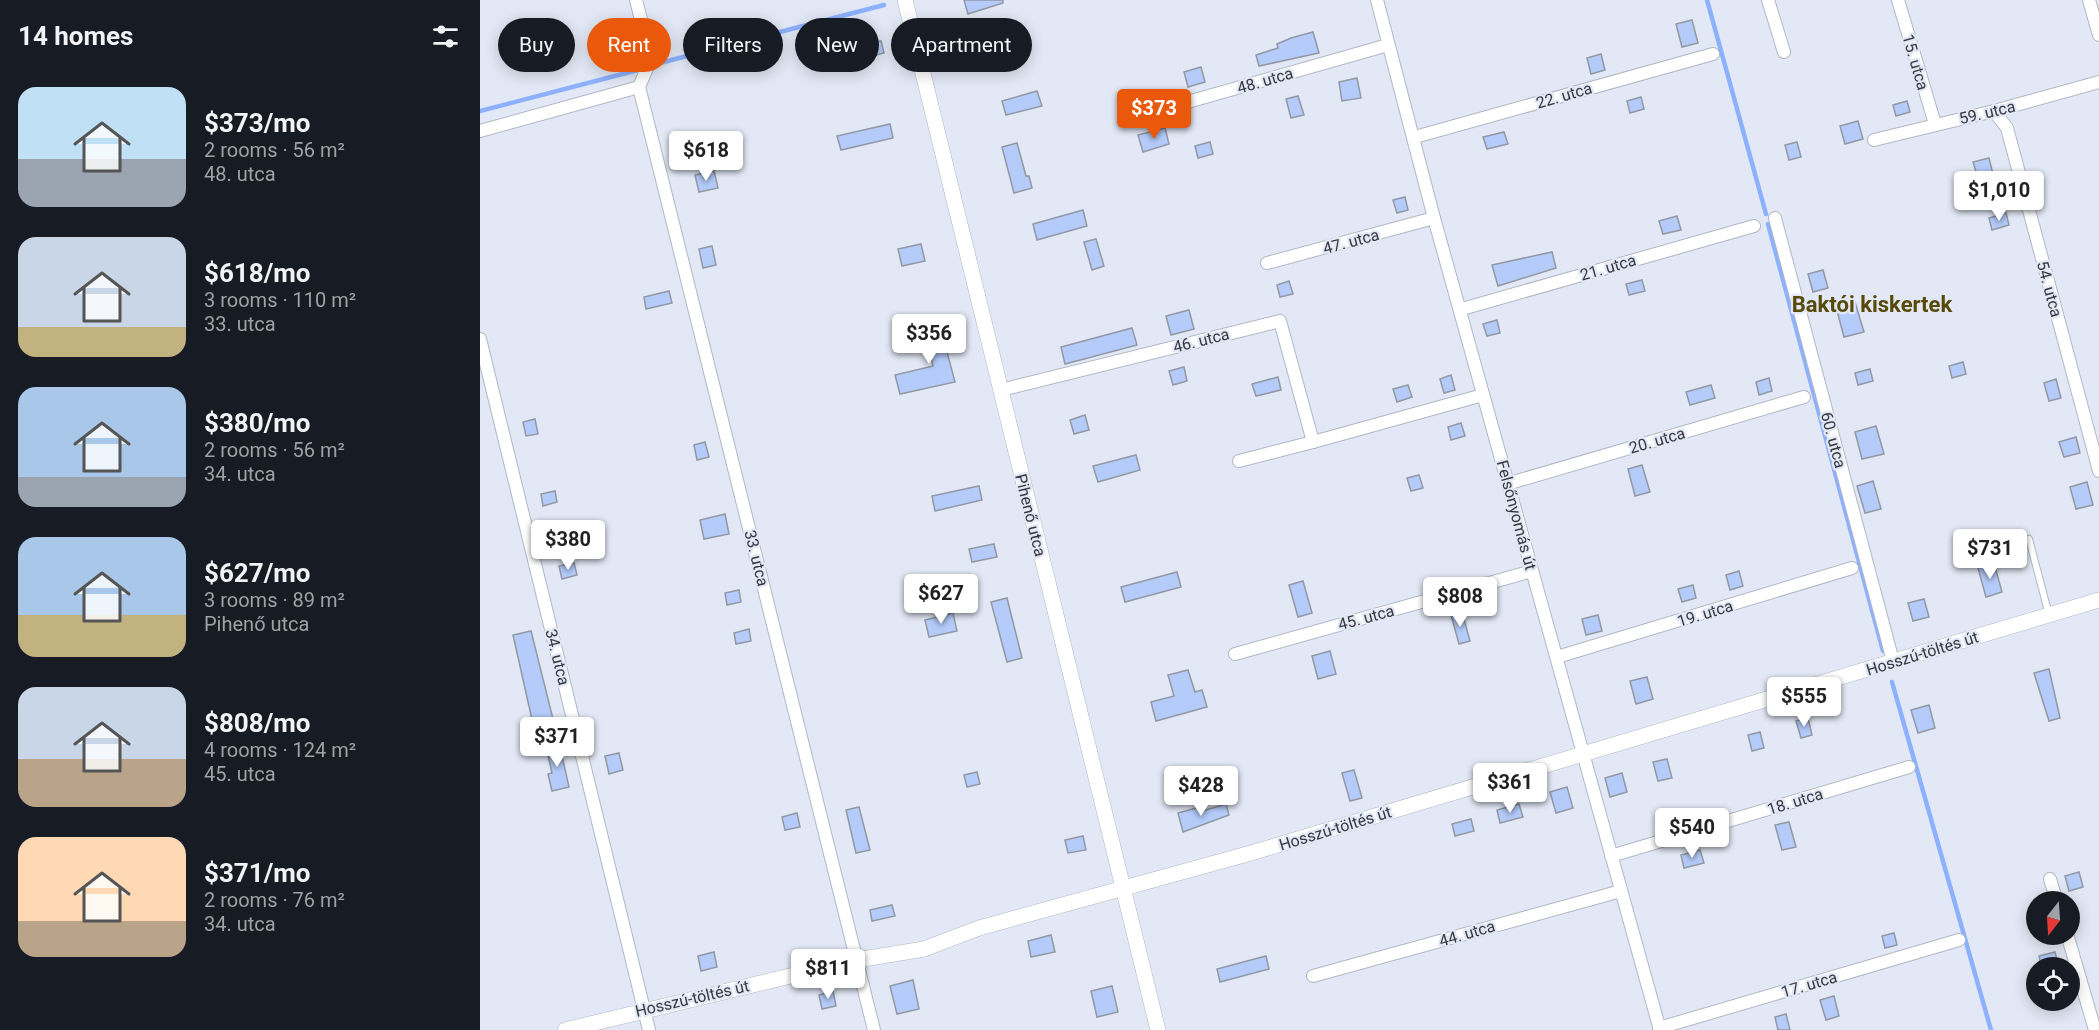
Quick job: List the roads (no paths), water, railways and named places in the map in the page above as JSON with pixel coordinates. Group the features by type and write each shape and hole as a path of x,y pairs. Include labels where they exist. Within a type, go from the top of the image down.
{"street":[{"path":"480,131 639,87 651,59 636,0"},
{"name":"Pihenő utca","path":"905,0 1158,1030"},
{"name":"Felsőnyomás út","path":"1377,0 1415,137 1434,218 1462,309 1483,394 1510,483 1532,571 1660,1029"},
{"path":"1768,0 1784,52"},
{"name":"15. utca","path":"1898,0 1935,124"},
{"path":"2089,0 2099,35"},
{"name":"48. utca","path":"1142,115 1388,45"},
{"name":"22. utca","path":"1415,137 1713,54"},
{"name":"59. utca","path":"1874,140 1994,111 2099,82"},
{"name":"33. utca","path":"639,87 874,1030"},
{"name":"54. utca","path":"1994,111 2007,128 2099,471"},
{"name":"47. utca","path":"1267,263 1434,218"},
{"name":"60. utca","path":"1775,218 1893,662"},
{"name":"21. utca","path":"1462,309 1754,226"},
{"name":"46. utca","path":"1001,390 1280,321 1313,442"},
{"name":"34. utca","path":"480,339 649,1030"},
{"path":"1239,461 1483,394"},
{"name":"20. utca","path":"1510,483 1804,397"},
{"name":"19. utca","path":"1557,657 1852,568"},
{"name":"45. utca","path":"1235,654 1532,571"},
{"name":"Hosszú-töltés út","path":"565,1030 857,960 924,950 979,928 1251,854 2099,600"},
{"name":"18. utca","path":"1611,856 1909,767"},
{"path":"2050,879 2054,891"},
{"name":"44. utca","path":"1313,976 1621,891"},
{"name":"17. utca","path":"1660,1029 1959,940"},
{"path":"2070,945 2095,1030"}],"lane":[{"path":"2029,539 2049,615"}],"waterway":[{"path":"1707,0 1766,214"},
{"path":"671,60 884,5"},
{"path":"480,111 630,72"},
{"path":"1768,224 1883,651"},
{"path":"1892,682 1991,1030"}],"district":[{"name":"Baktói kiskertek","path":"1872,304"}]}
